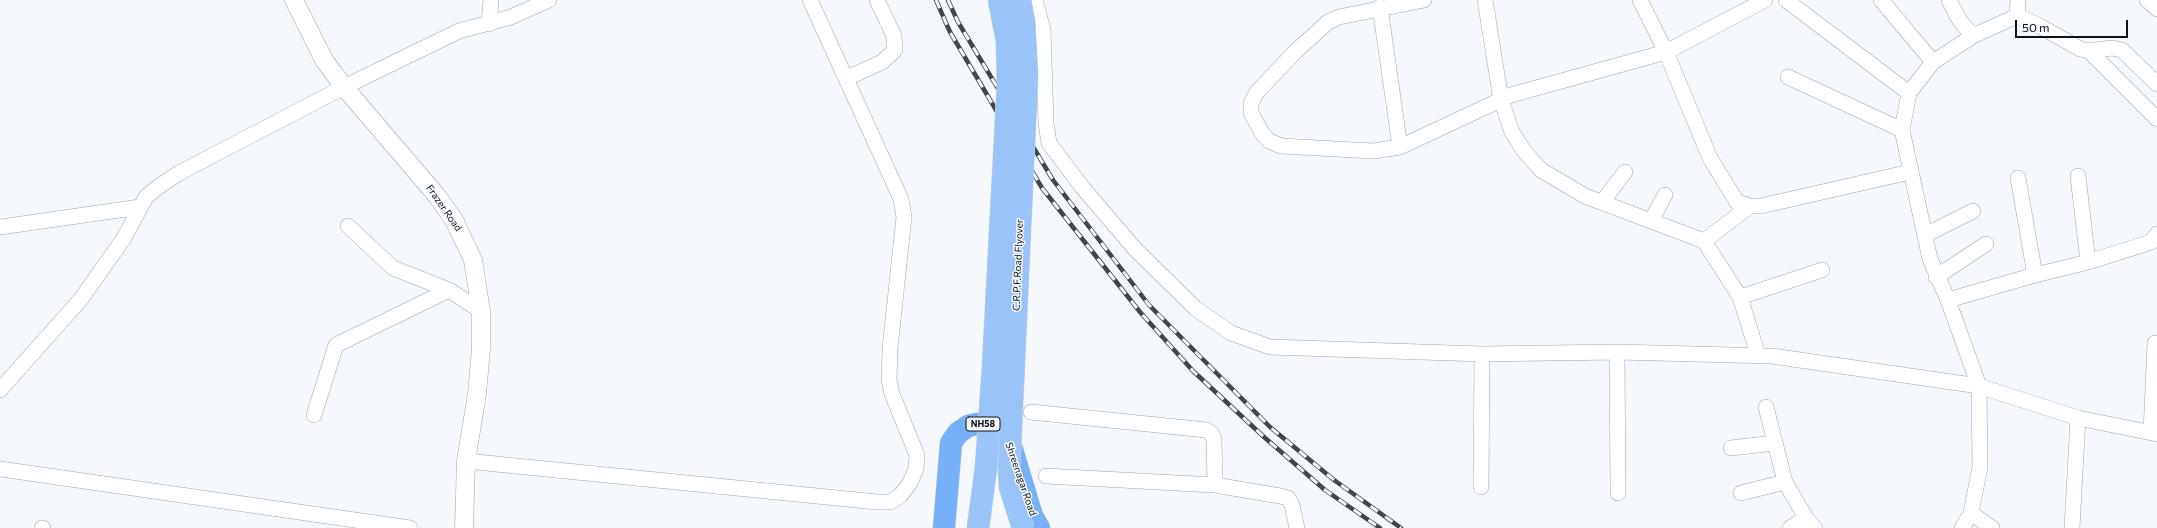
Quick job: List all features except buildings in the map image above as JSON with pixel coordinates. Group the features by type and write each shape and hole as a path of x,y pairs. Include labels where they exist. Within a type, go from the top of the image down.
{"highway":[{"name":"Shreenagar Road","path":"944,528 951,443 958,433 968,426 977,424 996,427 1004,433 1010,443 1032,516 1039,528"}],"main road":[{"name":"C.R.P.F.Road Flyover","path":"978,528 986,468 993,376 1007,91 1007,41 999,0"},
{"name":"C.R.P.F.Road Flyover","path":"1020,0 1024,22 1028,75 1009,469 1010,487 1023,528"}],"street":[{"name":"Frazer Road","path":"294,0 324,60 344,87 438,196 454,220 473,260 481,312 481,349 477,394 466,461 464,528"},
{"path":"489,24 491,0"},
{"path":"0,390 81,299 124,238 146,197 158,186 179,173 344,87 459,31 489,24 549,0"},
{"path":"466,461 877,502 890,502 900,496 910,483 916,469 917,455 892,394 889,380 890,348 904,217 901,199 847,78 810,0"},
{"path":"847,78 882,62 896,50 894,36 877,0"},
{"path":"1035,0 1043,30 1046,123 1049,143 1082,187 1135,249 1195,308 1231,333 1270,347 1482,354 1617,352 1758,355 1979,386 2078,418 2154,433 2154,343"},
{"path":"1424,0 1380,7 1339,17 1328,22 1296,51 1257,92 1251,103 1251,113 1262,133 1269,141 1280,146 1373,151 1400,148 1511,95 1666,52 1765,0"},
{"path":"1485,0 1501,100 1512,132 1524,151 1541,170 1585,196 1704,241 1740,297 1758,355"},
{"path":"1640,0 1666,52 1710,158 1737,202 1750,206 1761,206 1910,172"},
{"path":"1786,0 1909,93"},
{"path":"1881,0 1933,62"},
{"path":"1949,0 1960,21 1973,36"},
{"path":"2017,16 2018,0"},
{"path":"2147,0 2157,9"},
{"path":"1380,7 1400,148"},
{"path":"1962,528 1970,513 1980,467 1979,386 1948,300 1936,277 1925,236 1902,130 1909,93 1933,62 1973,36 2017,16 2038,24 2080,49 2089,51 2112,48 2122,50 2157,84"},
{"path":"2089,51 2157,119"},
{"path":"1788,77 1902,130"},
{"path":"1602,202 1625,172"},
{"path":"2078,176 2088,262"},
{"path":"2018,178 2035,275"},
{"path":"1652,221 1665,194"},
{"path":"1704,241 1750,206"},
{"path":"0,227 140,207"},
{"path":"1925,236 1973,211"},
{"path":"348,226 393,268 449,290 481,312"},
{"path":"1948,300 2035,275 2088,262 2151,242 2157,234"},
{"path":"1936,277 1986,244"},
{"path":"1740,297 1822,270"},
{"path":"314,415 336,345 449,290"},
{"path":"1617,352 1618,493"},
{"path":"1481,487 1482,354"},
{"path":"1766,407 1785,482 1810,523 1790,528"},
{"path":"1031,412 1206,430 1211,433 1214,438 1215,485"},
{"path":"2072,528 2078,418"},
{"path":"1731,448 1775,442"},
{"path":"0,469 410,528"},
{"path":"1046,476 1215,485 1288,498 1292,505 1297,528"},
{"path":"1741,493 1785,482"},
{"path":"1970,513 1992,528"}],"railway":[{"path":"936,0 950,32 1042,188 1140,312 1193,371 1264,437 1325,490 1380,528"},
{"path":"948,0 958,22 1053,180 1149,305 1270,427 1334,480 1401,528"}]}
